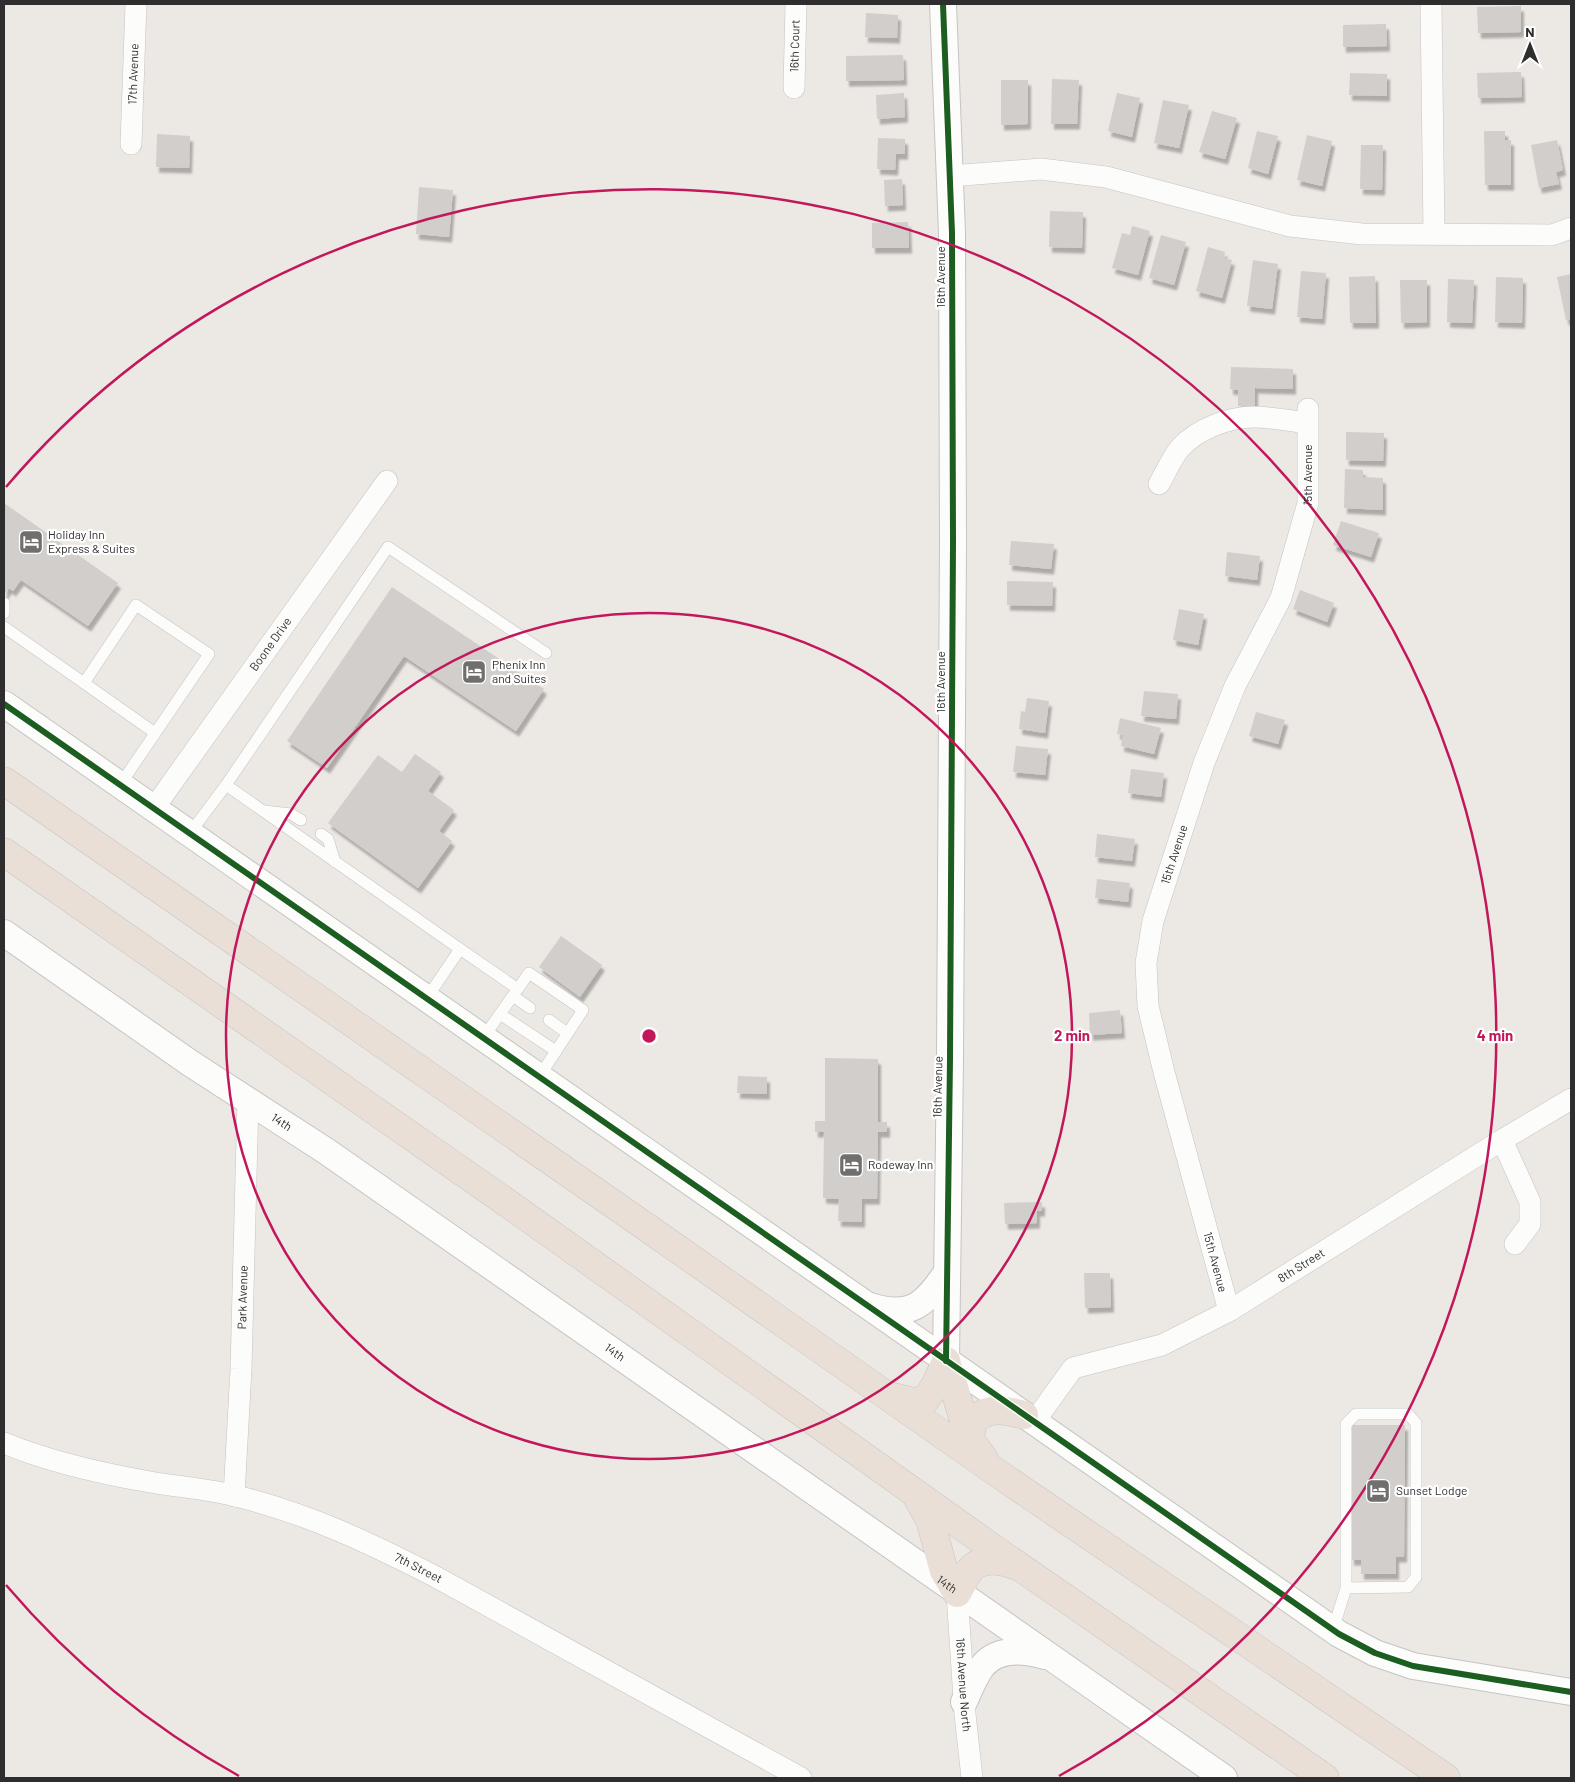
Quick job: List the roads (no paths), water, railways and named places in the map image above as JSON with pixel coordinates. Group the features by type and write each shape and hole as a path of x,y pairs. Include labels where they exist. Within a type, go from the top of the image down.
{"highway":[{"path":"4,781 990,1468 1446,1778"},
{"path":"4,852 503,1200 1019,1566 1325,1778"},
{"path":"885,1395 914,1402 926,1399 936,1384 946,1361"},
{"path":"946,1361 970,1437 990,1468"},
{"path":"970,1437 974,1421 992,1410 1008,1411 1029,1419"},
{"path":"914,1492 928,1515 944,1571 957,1593 970,1570 975,1565 996,1561 1008,1562 1019,1566"}],"street":[{"name":"17th Avenue","path":"131,144 136,4"},
{"name":"16th Court","path":"794,88 796,4"},
{"name":"16th Avenue","path":"943,4 952,233 953,552 946,1361"},
{"path":"1431,4 1434,234"},
{"path":"950,176 1041,169 1106,177 1290,226 1362,234 1552,235 1571,228"},
{"name":"15th Avenue","path":"1159,484 1181,448 1196,435 1214,426 1233,420 1253,417 1308,416 1308,502 1281,598 1235,686 1204,763 1153,921 1146,963 1148,1006 1229,1311"},
{"name":"Boone Drive","path":"154,808 387,481"},
{"path":"4,704 1333,1630 1375,1653 1413,1666 1571,1692"},
{"name":"14th","path":"4,933 190,1063 351,1168 1224,1778"},
{"name":"8th Street","path":"1029,1419 1073,1368 1162,1345 1229,1311 1502,1140 1571,1099"},
{"name":"Park Avenue","path":"234,1496 241,1369 248,1100"},
{"path":"1502,1140 1530,1202 1530,1224 1515,1244"},
{"path":"865,1304 894,1312 913,1308 929,1297 947,1272"},
{"name":"7th Street","path":"4,1443 26,1452 116,1476 234,1496 286,1510 325,1524 382,1549 445,1581 801,1778"},
{"name":"16th Avenue North","path":"957,1593 964,1702 972,1778"},
{"path":"964,1702 981,1667 998,1654 1011,1651 1025,1651 1052,1658"}],"lane":[{"path":"190,834 226,785 388,547 546,653"},
{"path":"4,603 4,613"},
{"path":"84,683 136,605 209,654 120,784"},
{"path":"4,627 155,733"},
{"path":"226,785 460,949 515,993 530,1008"},
{"path":"262,811 291,814 301,820"},
{"path":"321,834 328,839 335,862"},
{"path":"427,998 460,949"},
{"path":"484,1038 529,973 583,1010 539,1077"},
{"path":"500,1014 556,1051"},
{"path":"549,1020 568,1033"},
{"path":"1333,1630 1346,1588 1346,1424 1356,1414 1408,1414 1416,1424 1416,1577 1408,1587 1346,1588"}],"place":[{"name":"Holiday Inn Express & Suites","path":"31,542"},
{"name":"Phenix Inn and Suites","path":"474,672"},
{"name":"Rodeway Inn","path":"851,1165"},
{"name":"Sunset Lodge","path":"1378,1491"}]}
